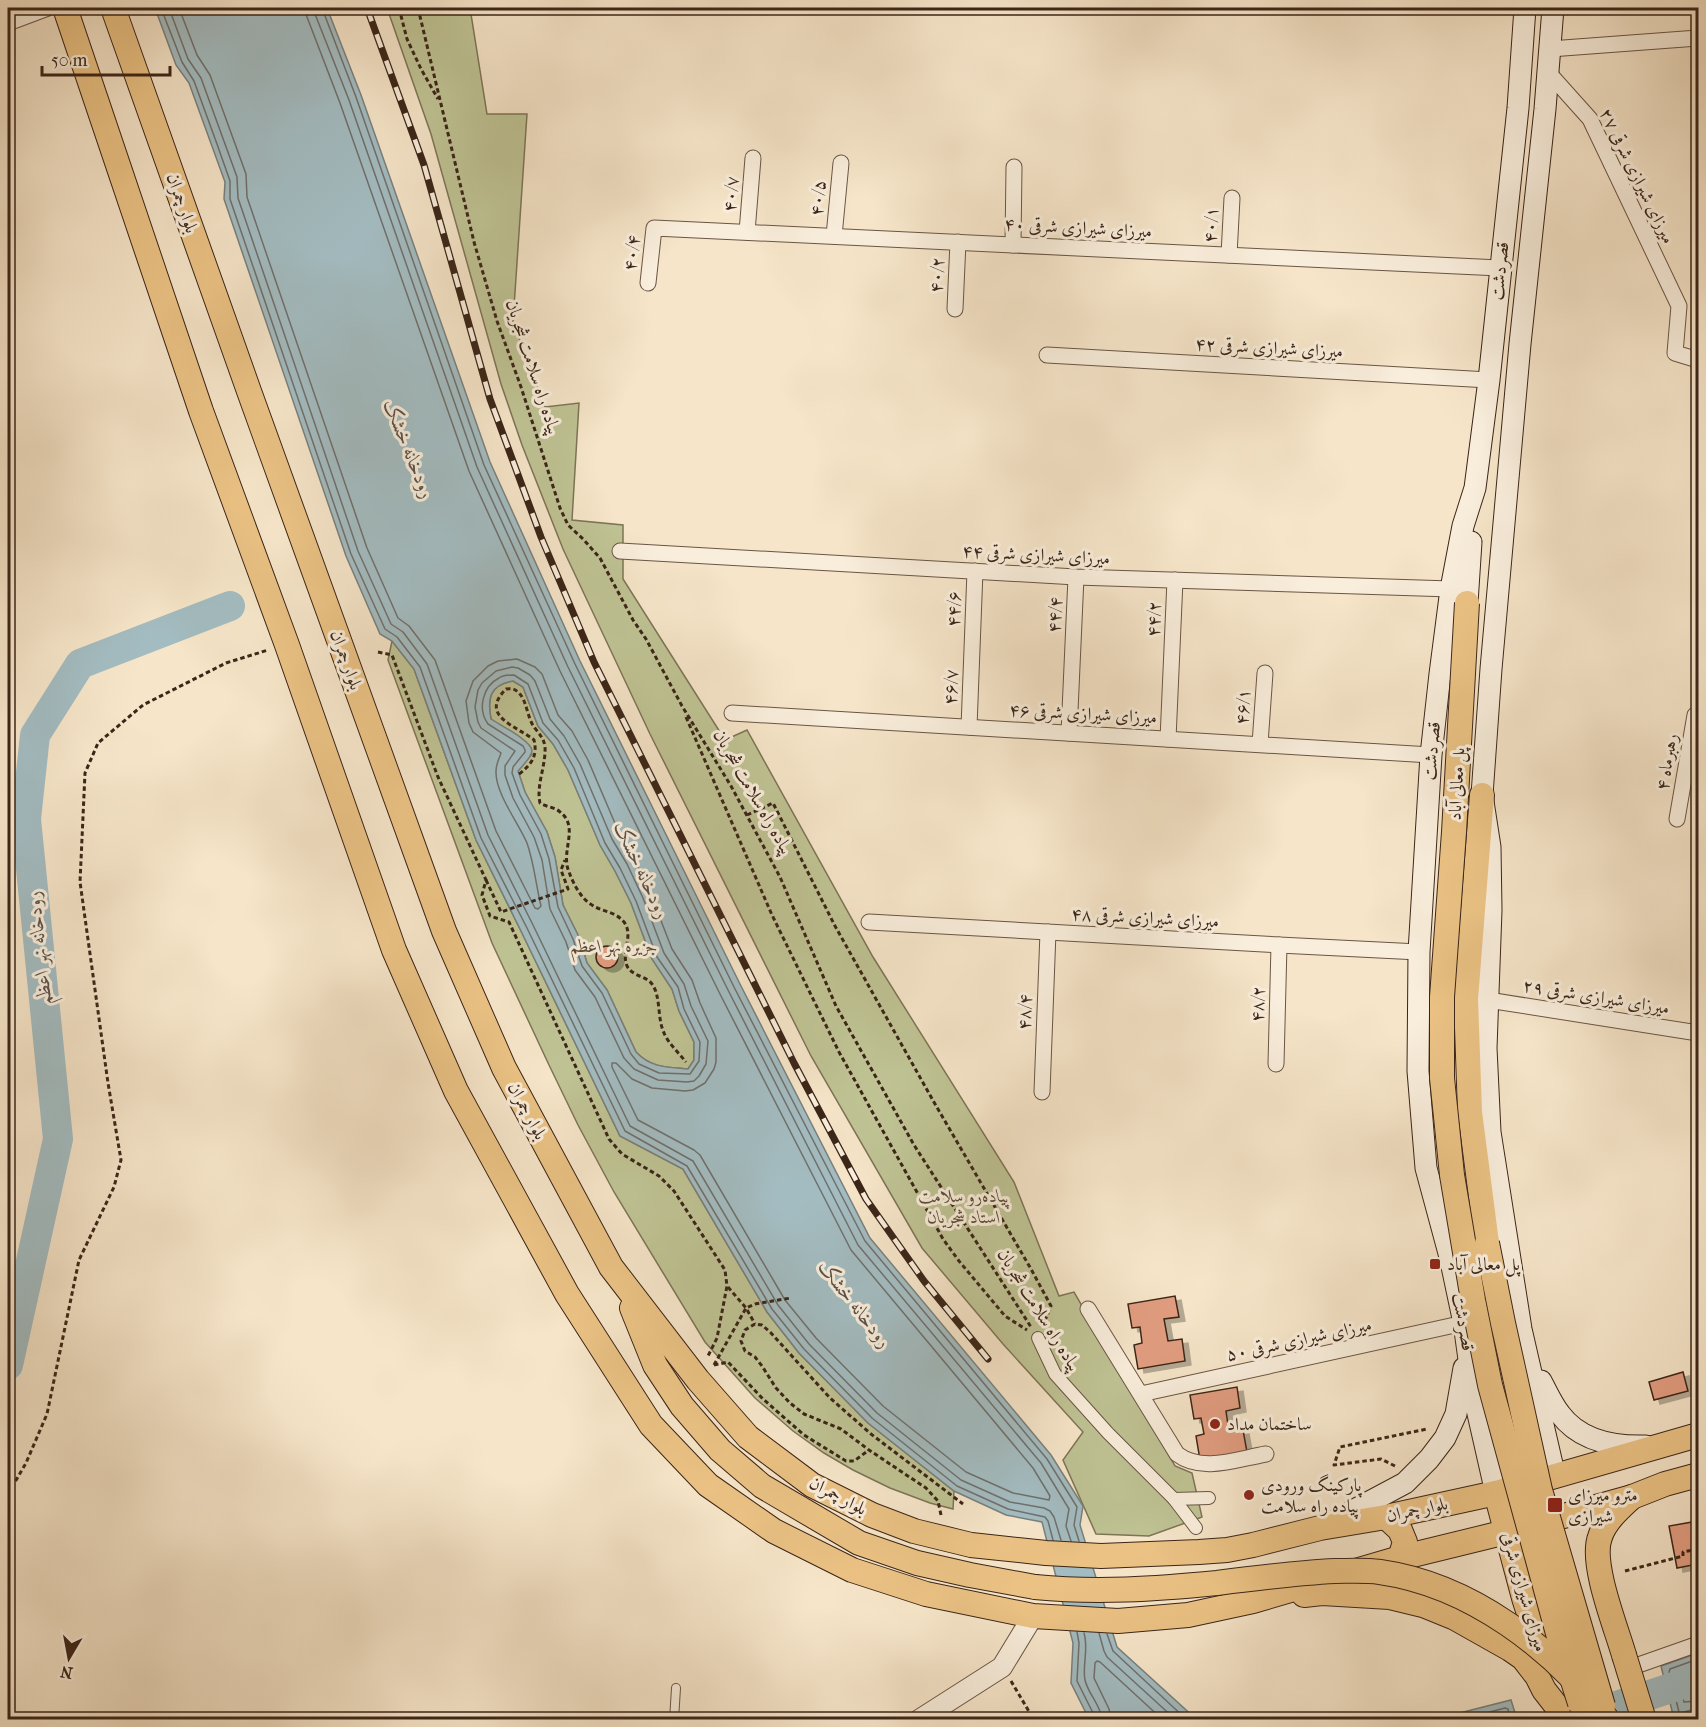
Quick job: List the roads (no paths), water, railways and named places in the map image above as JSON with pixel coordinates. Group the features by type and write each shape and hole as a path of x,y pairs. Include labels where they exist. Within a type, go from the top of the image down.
{"main road":[{"path":"65,8 201,411 394,950 456,1091 567,1294 651,1425 708,1485 774,1531 852,1570 926,1594 1033,1616 1118,1621 1188,1615 1253,1601 1400,1558 1506,1532 1632,1497 1665,1484 1698,1475"},
{"name":"بلوار چمران","path":"113,8 444,931 504,1068 611,1267 698,1380 748,1437 812,1485 872,1515 914,1531 971,1545 1101,1556 1227,1550 1253,1545 1320,1528 1386,1517 1496,1493 1698,1435"},
{"name":"قصردشت","path":"1475,488 1518,108 1525,8"},
{"name":"قصردشت","path":"1553,8 1518,368 1482,795 1490,847 1486,1048 1491,1132 1521,1329 1555,1477"},
{"name":"پل معالی آباد","path":"1475,488 1459,596 1454,832 1442,997 1442,1078 1452,1175 1473,1300 1490,1385 1556,1626 1564,1705"},
{"name":"قصردشت","path":"1459,596 1431,755 1419,952 1418,1071 1426,1168 1450,1257 1464,1323 1474,1396 1496,1493"},
{"name":"پل معالی آباد","path":"1482,795 1466,999 1470,1112 1487,1243 1540,1490 1607,1719"},
{"name":"پل معالی آباد","path":"620,1278 656,1365 682,1406 720,1450 762,1486 860,1543 917,1563 1035,1587 1065,1590 1130,1590 1299,1573 1352,1571 1378,1572 1416,1579 1469,1601 1526,1636 1587,1693 1607,1719"},
{"path":"1468,1347 1479,1369 1496,1445 1502,1452 1524,1447 1540,1434 1543,1428"},
{"path":"1320,1528 1405,1483 1429,1459 1445,1438 1456,1414 1468,1347"},
{"path":"1530,1362 1561,1416 1582,1434 1619,1446 1657,1446"},
{"path":"1555,1477 1564,1516"},
{"name":"میرزای شیرازی شرقی","path":"1496,1493 1524,1598 1564,1705"},
{"path":"1632,1497 1617,1510 1600,1535 1598,1554 1601,1578 1644,1719"},
{"path":"1386,1517 1400,1530 1405,1542 1400,1558"},
{"path":"1524,1598 1545,1579 1569,1570 1593,1574 1601,1578"},
{"path":"1253,1601 1322,1593 1390,1597 1423,1605 1455,1618 1523,1658 1564,1705"}],"street":[{"path":"8,23 48,8"},
{"path":"1550,50 1698,38"},
{"name":"۲۷ میرزای شیرازی شرقی","path":"1547,71 1590,118 1679,306 1675,353 1698,360"},
{"name":"۴۰/۷","path":"747,232 753,158"},
{"name":"۴۰/۵","path":"834,236 841,163"},
{"path":"1013,245 1014,167"},
{"name":"۴۰/۱","path":"1229,255 1232,198"},
{"name":"۴۰ میرزای شیرازی شرقی","path":"654,228 1500,268"},
{"name":"۴۰/۴","path":"648,283 654,228"},
{"name":"۴۰/۲","path":"955,309 958,242"},
{"name":"۴۲ میرزای شیرازی شرقی","path":"1047,355 1489,380"},
{"name":"۴۴ میرزای شیرازی شرقی","path":"620,551 1459,596"},
{"name":"۴۴/۶","path":"972,649 975,571"},
{"name":"۴۴/۴","path":"1069,733 1076,577"},
{"name":"۴۴/۲","path":"1168,739 1176,580"},
{"name":"۴۶/۷","path":"969,727 972,649"},
{"name":"۴۶/۱","path":"1260,744 1265,674"},
{"name":"۴۶ میرزای شیرازی شرقی","path":"732,713 1431,755"},
{"name":"۴ رهبرماه","path":"1677,819 1695,715 1698,715"},
{"name":"۴۸ میرزای شیرازی شرقی","path":"869,922 1419,952"},
{"name":"۴۸/۴","path":"1042,1092 1048,932"},
{"name":"۴۸/۲","path":"1276,1065 1279,945"},
{"name":"۲۹ میرزای شیرازی شرقی","path":"1488,1000 1698,1033"},
{"path":"1088,1309 1177,1454 1187,1461 1212,1464 1266,1454"},
{"name":"۵۰ میرزای شیرازی شرقی","path":"1141,1394 1464,1323"},
{"name":"پیاده راه سلامت شجریان","path":"1038,1338 1055,1374 1108,1433 1174,1498 1196,1528"},
{"path":"1174,1498 1209,1498"},
{"path":"919,1719 1002,1667 1033,1616"},
{"path":"1626,1662 1698,1644"}],"lane":[{"path":"674,1719 676,1688"}],"water":[{"path":"155,8 327,8 361,95 490,462 580,661 741,986 870,1238 1051,1455 1083,1506 1080,1525 1117,1647 1196,1719 1089,1719 1071,1683 1073,1643 1042,1522 1006,1515 954,1491 868,1423 799,1353 767,1312 683,1169 620,1136 476,840 414,669 392,641 380,634 346,556 224,199 225,182 189,83 176,65","holes":["513,681 523,687 538,726 553,744 568,770 600,845 631,903 652,959 672,989 679,1011 694,1042 694,1060 688,1069 654,1064 636,1052 607,990 587,963 579,937 563,905 555,857 547,832 525,792 518,771 530,756 531,747 491,719 490,699 495,689"]},
{"path":"1698,1653 1698,1714 1674,1719 1661,1666"},
{"path":"1511,1700 1517,1719 1436,1719"}],"waterway":[{"name":"رودخانه نهر اعظم","path":"8,1365 58,1139 26,819 35,735 80,664 230,606"},
{"name":"رودخانه خشک","path":"1574,1720 1698,1679"}],"railway":[{"path":"367,8 424,165 490,399 541,537 594,662 794,1063 866,1199 924,1281 988,1359"}],"place":[{"name":"پل معالی آباد","path":"1435,1264"},
{"name":"ساختمان مداد","path":"1215,1424"},
{"name":"پارکینگ ورودی پیاده راه سلامت","path":"1249,1495"},
{"name":"مترو میرزای شیرازی","path":"1555,1505"}],"park label":[{"name":"جزیره نهر اعظم","path":"614,946"},
{"name":"پیاده‌رو سلامت استاد شجریان","path":"964,1206"}]}
